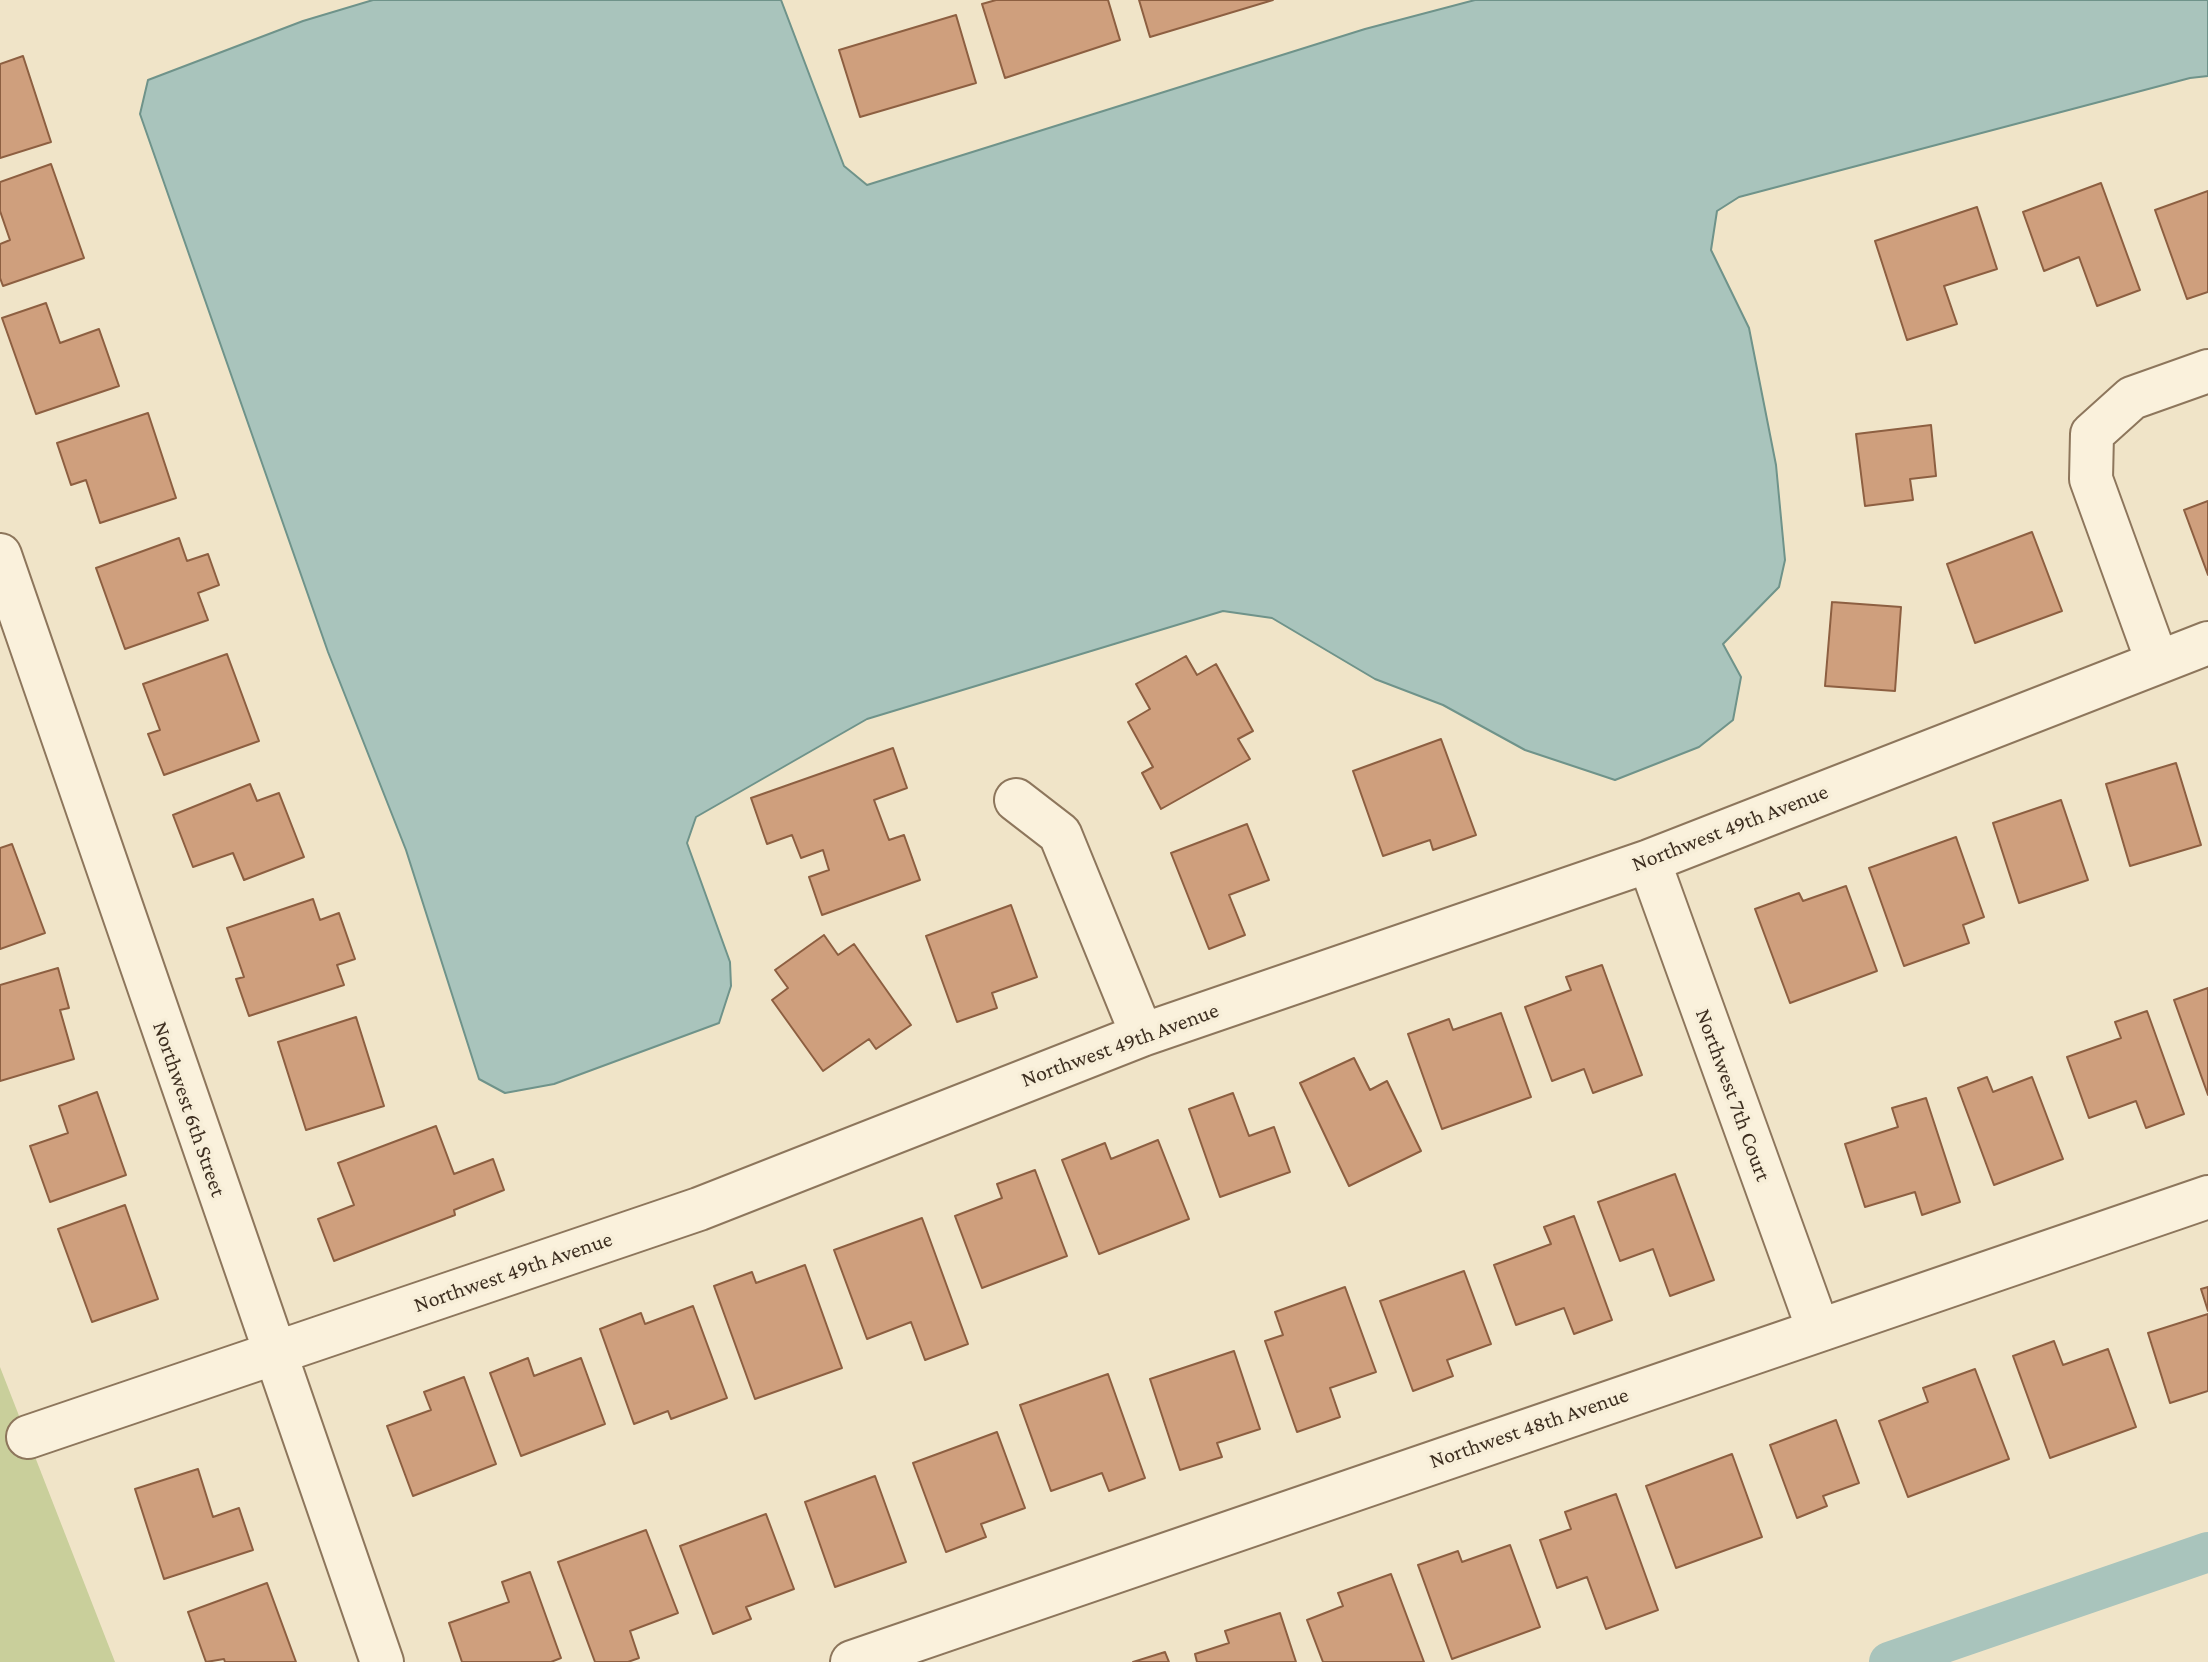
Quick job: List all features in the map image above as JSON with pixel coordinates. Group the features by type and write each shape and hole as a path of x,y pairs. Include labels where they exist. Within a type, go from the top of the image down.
{"street":[{"path":"2157,661 2091,479 2092,434 2132,398 2208,371"},
{"name":"Northwest 6th Street","path":"0,555 382,1662"},
{"name":"Northwest 49th Avenue","path":"28,1437 699,1209 1142,1035 1649,861 2208,643"},
{"path":"1016,800 1060,834 1142,1035"},
{"name":"Northwest 7th Court","path":"1649,861 1818,1329"},
{"name":"Northwest 48th Avenue","path":"852,1662 2208,1197"}],"green space":[{"path":"0,1367 115,1662 0,1662"}],"water":[{"path":"373,0 781,0 844,166 867,185 1365,29 1475,0 2208,0 2208,76 2190,78 1739,197 1717,211 1711,250 1749,328 1776,465 1785,560 1779,587 1723,644 1741,677 1733,720 1699,747 1615,780 1525,750 1443,705 1375,679 1272,618 1223,611 867,719 696,817 687,843 730,962 731,986 719,1023 554,1084 505,1093 479,1079 406,850 328,652 140,114 148,80 303,21"}],"building":[{"path":"996,0 1108,0 1120,40 1005,78 982,4"},
{"path":"1139,0 1273,0 1150,37"},
{"path":"956,15 976,83 860,117 839,50"},
{"path":"23,56 51,142 0,158 0,64"},
{"path":"51,164 84,258 3,286 0,278 0,244 10,240 0,211 0,182"},
{"path":"2101,183 2140,290 2097,306 2079,257 2044,271 2023,212"},
{"path":"2208,191 2208,292 2187,299 2155,210"},
{"path":"1977,207 1997,269 1944,286 1957,324 1907,340 1875,241"},
{"path":"46,303 60,343 99,329 119,386 36,414 2,318"},
{"path":"148,413 176,498 100,523 86,480 71,485 57,443"},
{"path":"1931,425 1936,476 1910,479 1913,500 1865,506 1856,434"},
{"path":"2208,501 2208,575 2184,510"},
{"path":"2032,532 2062,611 1975,643 1947,564"},
{"path":"179,538 187,561 208,554 219,585 198,593 208,620 125,649 96,568"},
{"path":"1832,602 1901,607 1895,691 1825,686"},
{"path":"227,654 259,741 164,775 148,734 160,730 143,684"},
{"path":"1186,656 1197,675 1216,664 1253,731 1238,739 1250,759 1161,809 1142,773 1153,767 1128,722 1150,709 1136,684"},
{"path":"1441,739 1476,835 1433,850 1430,840 1383,856 1353,771"},
{"path":"893,748 907,788 874,800 889,840 904,835 920,880 822,915 809,877 829,870 823,850 801,858 792,835 767,844 751,798"},
{"path":"2176,763 2201,845 2130,866 2106,784"},
{"path":"250,784 257,801 279,793 304,857 244,880 233,853 193,867 173,815"},
{"path":"2061,800 2088,880 2019,903 1993,823"},
{"path":"1247,824 1269,880 1229,895 1245,935 1209,949 1171,853"},
{"path":"1956,837 1984,917 1963,925 1969,943 1904,966 1869,868"},
{"path":"12,844 45,933 0,949 0,848"},
{"path":"1846,886 1877,971 1790,1003 1755,909 1799,893 1803,901"},
{"path":"313,899 320,920 339,913 355,959 337,965 344,985 249,1016 236,979 244,977 227,928"},
{"path":"1011,905 1037,977 992,993 997,1008 957,1022 926,936"},
{"path":"824,935 838,955 854,944 911,1025 876,1049 869,1039 823,1071 772,1000 788,988 775,970"},
{"path":"1602,965 1642,1075 1593,1093 1584,1069 1552,1081 1525,1007 1571,990 1566,977"},
{"path":"58,968 69,1008 60,1010 74,1059 0,1081 0,985"},
{"path":"2208,988 2208,1095 2174,1000"},
{"path":"2147,1011 2184,1114 2146,1128 2136,1101 2089,1118 2067,1057 2121,1038 2115,1022"},
{"path":"1501,1013 1531,1097 1442,1129 1408,1034 1449,1019 1453,1030"},
{"path":"356,1017 384,1106 306,1130 278,1042"},
{"path":"1354,1058 1370,1090 1387,1081 1421,1151 1349,1186 1300,1083"},
{"path":"1987,1077 1993,1092 2032,1077 2063,1159 1994,1185 1958,1088"},
{"path":"97,1092 126,1175 50,1202 30,1146 68,1133 59,1106"},
{"path":"1233,1093 1249,1136 1274,1127 1290,1172 1220,1197 1189,1109"},
{"path":"1926,1098 1960,1202 1922,1215 1915,1192 1865,1207 1845,1144 1898,1127 1892,1108"},
{"path":"436,1126 454,1174 493,1159 504,1190 454,1210 455,1215 334,1261 318,1219 354,1205 338,1163"},
{"path":"1158,1140 1189,1219 1099,1254 1062,1160 1105,1143 1111,1159"},
{"path":"1035,1170 1067,1256 982,1288 955,1216 1002,1198 997,1184"},
{"path":"1675,1174 1714,1280 1670,1296 1653,1249 1620,1261 1598,1202"},
{"path":"125,1205 158,1299 92,1322 58,1229"},
{"path":"1574,1216 1612,1320 1574,1334 1564,1308 1516,1325 1494,1265 1551,1244 1544,1227"},
{"path":"922,1218 968,1344 925,1360 911,1322 867,1339 834,1250"},
{"path":"805,1265 842,1368 755,1399 714,1286 752,1272 756,1283"},
{"path":"1464,1271 1491,1344 1447,1360 1453,1376 1413,1391 1380,1301"},
{"path":"1345,1287 1376,1372 1330,1388 1340,1417 1297,1432 1265,1341 1283,1335 1275,1312"},
{"path":"2208,1287 2208,1311 2201,1289"},
{"path":"693,1306 727,1398 671,1419 668,1411 634,1424 600,1329 641,1313 645,1324"},
{"path":"2208,1314 2208,1391 2170,1403 2148,1333"},
{"path":"2054,1341 2063,1365 2108,1349 2136,1427 2050,1458 2013,1356"},
{"path":"1234,1351 1260,1429 1217,1443 1222,1457 1180,1470 1150,1379"},
{"path":"528,1358 534,1376 581,1358 605,1424 521,1456 490,1373"},
{"path":"1975,1369 2009,1459 1908,1497 1879,1421 1928,1402 1923,1388"},
{"path":"1108,1374 1145,1478 1109,1491 1102,1473 1051,1491 1020,1405"},
{"path":"464,1377 496,1464 413,1496 387,1426 431,1410 424,1392"},
{"path":"1836,1420 1859,1483 1823,1496 1827,1506 1797,1518 1770,1445"},
{"path":"997,1432 1025,1508 981,1524 986,1537 946,1552 913,1463"},
{"path":"1732,1454 1762,1537 1676,1568 1646,1486"},
{"path":"198,1469 213,1517 239,1508 253,1550 164,1579 135,1489"},
{"path":"875,1476 906,1562 835,1587 805,1502"},
{"path":"1616,1494 1658,1610 1606,1629 1587,1577 1557,1588 1540,1540 1571,1529 1565,1512"},
{"path":"766,1514 794,1589 746,1607 751,1619 713,1634 680,1546"},
{"path":"646,1530 678,1613 630,1631 639,1658 628,1662 595,1662 558,1562"},
{"path":"1510,1545 1540,1627 1452,1659 1418,1565 1458,1551 1462,1562"},
{"path":"530,1572 561,1658 551,1662 462,1662 449,1623 509,1602 502,1582"},
{"path":"1391,1574 1424,1662 1323,1662 1307,1620 1343,1606 1338,1593"},
{"path":"267,1583 296,1662 225,1662 224,1659 206,1662 188,1612"},
{"path":"1280,1613 1296,1662 1197,1662 1195,1654 1229,1643 1225,1631"},
{"path":"1165,1652 1169,1662 1133,1662"}],"waterway":[{"path":"1889,1662 2208,1552"}]}
